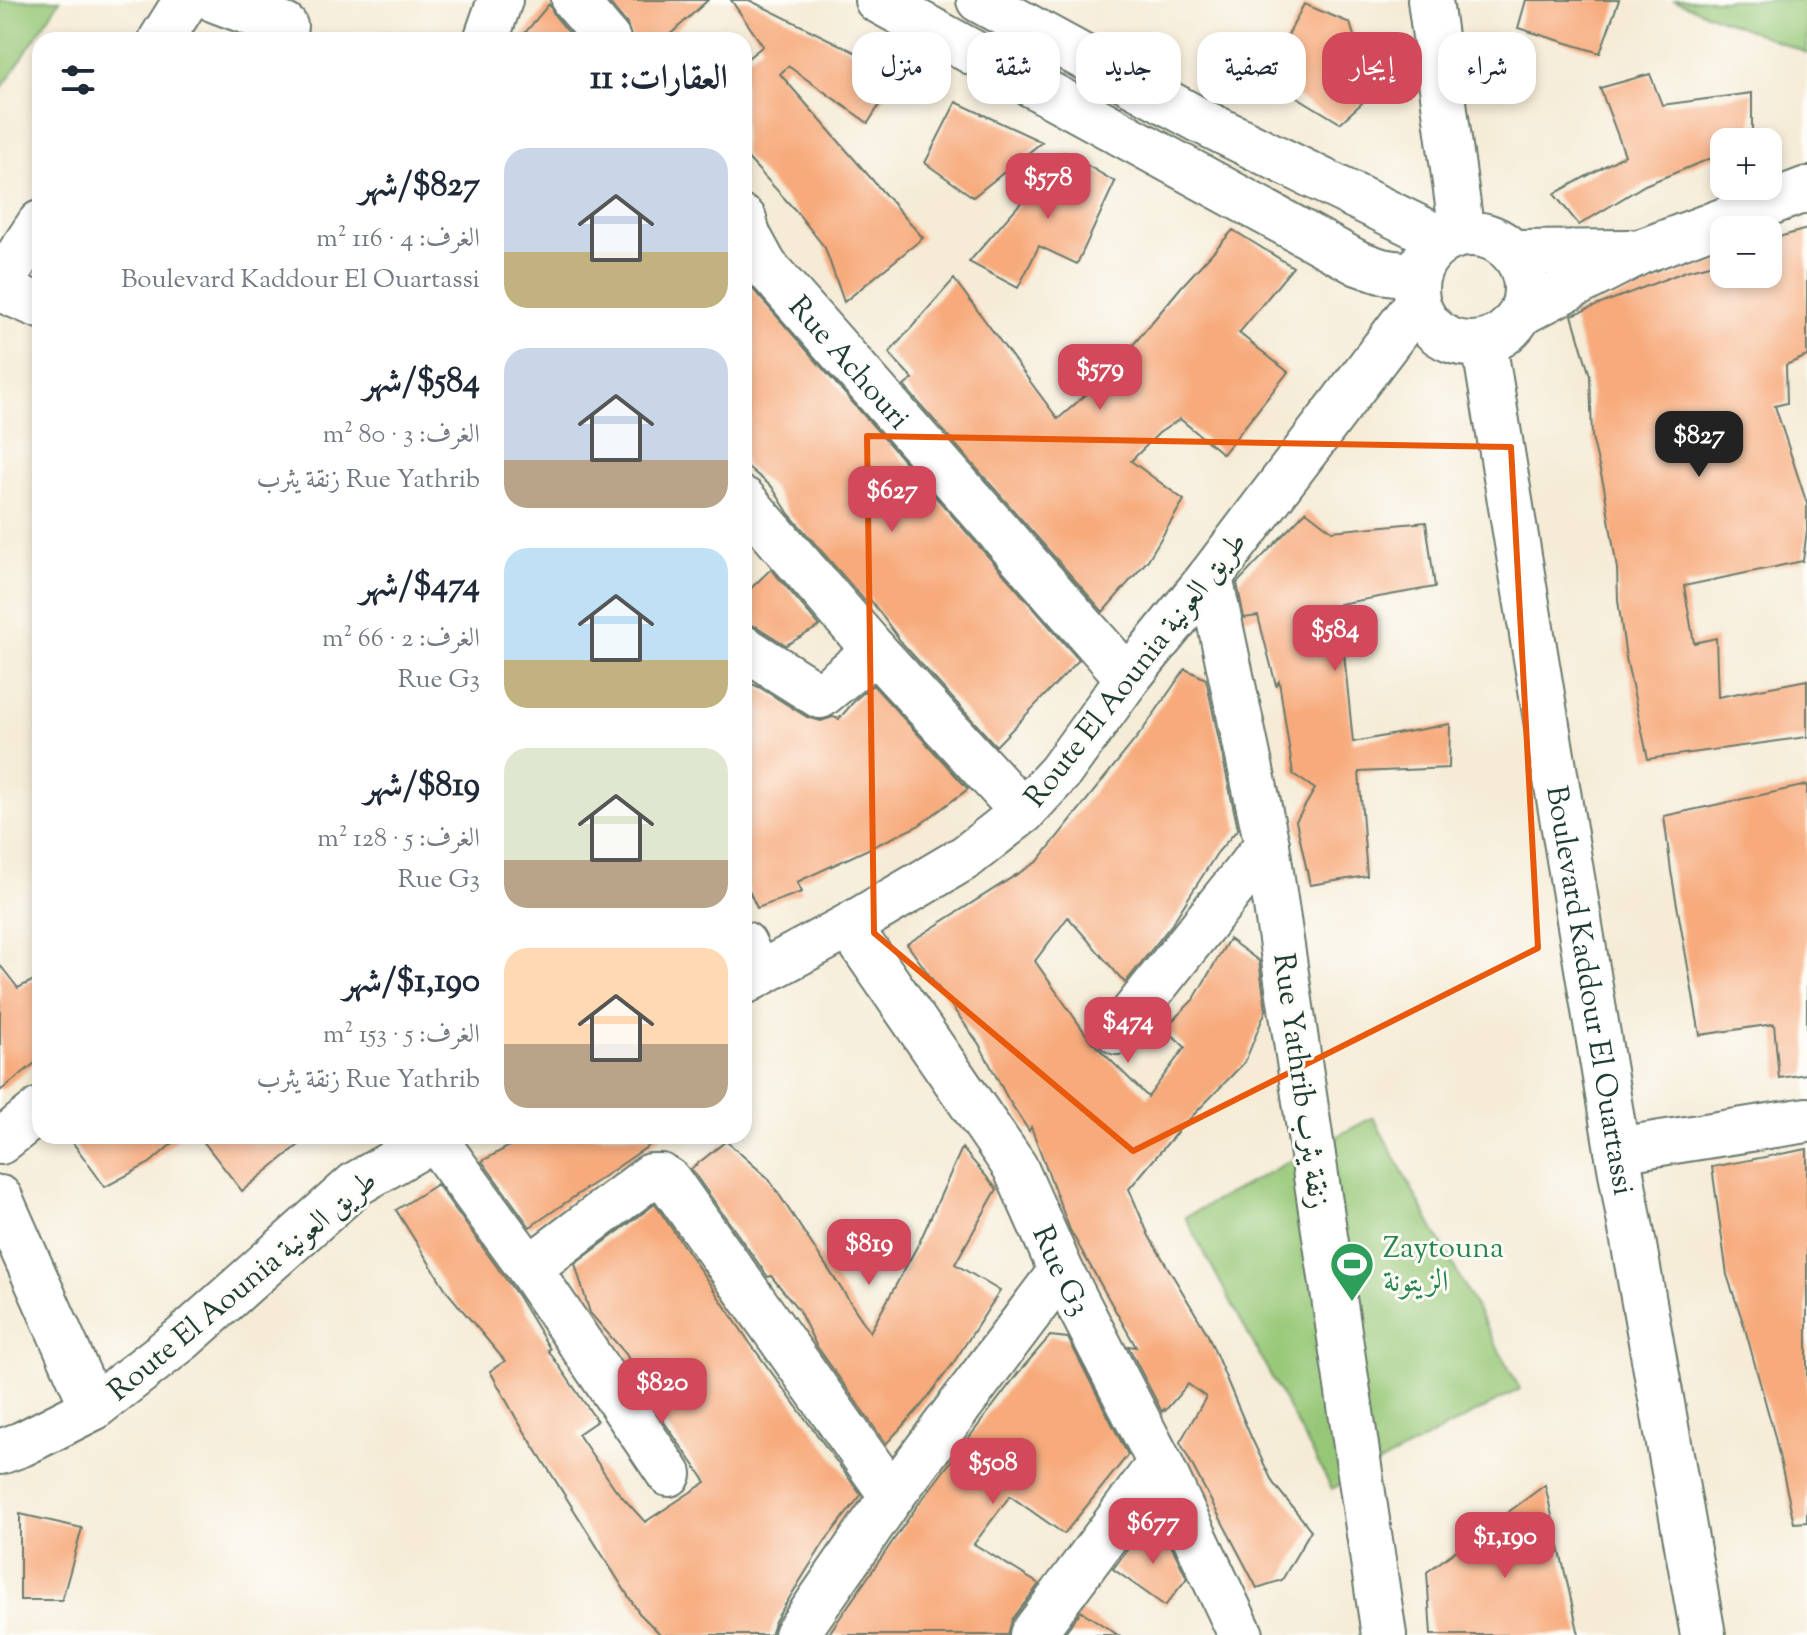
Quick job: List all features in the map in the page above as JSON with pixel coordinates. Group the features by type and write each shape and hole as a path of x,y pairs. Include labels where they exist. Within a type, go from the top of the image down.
{"street":[{"path":"166,32 186,0"},
{"path":"215,0 285,26 284,32"},
{"path":"489,32 500,0"},
{"path":"574,0 601,32"},
{"path":"877,0 1358,263 1417,290"},
{"path":"979,0 1201,121 1453,237 1481,234 1499,241 1513,253 1523,269 1527,288 1523,312"},
{"path":"1430,0 1453,237"},
{"path":"1453,237 1422,261 1417,290 1431,328 1443,337 1470,345 1501,335 1523,312 1640,252 1807,189"},
{"path":"0,283 32,235"},
{"name":"Rue Achouri","path":"752,242 765,266 1128,678"},
{"path":"1513,253 1640,252"},
{"path":"0,289 32,303"},
{"name":"Route El Aounia طريق العونية","path":"752,966 849,926 966,857 1023,812 1060,772 1128,678 1210,577 1417,290"},
{"name":"Boulevard Kaddour El Ouartassi","path":"1484,343 1617,1150 1703,1635"},
{"path":"752,509 875,651 1023,812"},
{"name":"Rue Yathrib زنقة يثرب","path":"1210,577 1267,845 1384,1635"},
{"path":"752,653 820,696 875,651"},
{"path":"1118,1032 1267,845"},
{"name":"Rue G3","path":"849,926 1015,1167 1061,1271 1160,1463 1241,1635"},
{"path":"0,1142 32,1116"},
{"path":"1617,1150 1807,1120"},
{"name":"Route El Aounia طريق العونية","path":"0,1452 93,1408 182,1339 356,1184 424,1144"},
{"path":"441,1144 669,1474"},
{"path":"529,1268 651,1176 661,1176 669,1181 892,1496"},
{"path":"0,1198 93,1408"},
{"path":"796,1635 892,1496 1061,1271"},
{"path":"1032,1635 1160,1463"}],"highlighted area":[{"path":"867,436 1511,447 1538,948 1133,1151 874,933"}],"green space":[{"path":"0,0 60,0 39,32 32,32 32,42 0,91"},
{"path":"1673,0 1807,0 1807,53"},
{"name":"Zaytouna الزيتونة","path":"1373,1117 1520,1389 1332,1489 1185,1217"}],"building":[{"path":"607,0 708,0 673,32 630,32 627,24"},
{"path":"731,0 749,0 852,51 852,104 880,104 868,123 788,66 780,74 923,238 844,302 825,248 752,163 752,55 763,46"},
{"path":"1526,0 1619,0 1600,53 1518,28"},
{"path":"549,4 568,32 526,32"},
{"path":"1304,4 1350,23 1353,32 1322,32 1322,104 1361,104 1340,123 1306,102 1306,32 1290,32"},
{"path":"1650,74 1662,105 1752,93 1752,128 1710,128 1710,159 1645,185 1579,225 1554,194 1625,155 1600,88"},
{"path":"956,102 1042,142 973,197 925,163"},
{"path":"1065,152 1115,182 1077,264 1039,246 1018,288 969,262"},
{"path":"1807,229 1807,356 1786,365 1787,403 1775,406 1807,504 1803,561 1684,586 1694,643 1716,638 1718,697 1807,680 1807,737 1648,759 1626,658 1617,569 1604,487 1592,437 1590,376 1572,315 1710,265 1710,288 1782,288 1782,236"},
{"path":"1233,230 1293,267 1239,333 1288,372 1223,454 1180,419 1159,433 1131,461 1184,500 1148,560 1103,612 904,386 913,379 889,353 954,279 1058,419 1108,375"},
{"path":"752,288 1079,660 996,746 902,643 869,598 865,601 789,514 772,487 752,471"},
{"path":"1306,511 1332,531 1426,522 1435,587 1339,604 1353,742 1450,724 1449,768 1359,772 1367,876 1310,885 1296,821 1315,789 1293,774 1279,681 1276,685 1258,616 1244,618 1237,583"},
{"path":"771,569 820,626 786,645 752,625 752,587"},
{"path":"1185,669 1206,679 1238,829 1217,853 1172,924 1125,983 1068,917 1035,961 1090,1040 1148,1097 1185,1047 1165,1028 1194,999 1229,939 1259,961 1266,1010 1245,1062 1177,1132 1129,1189 1149,1236 1207,1333 1273,1483 1311,1530 1282,1580 1257,1588 1180,1442 1206,1397 1188,1384 1162,1412 1128,1346 1136,1347 1070,1230 1031,1127 1029,1131 979,1044 907,944 1038,861 1142,731"},
{"path":"752,684 807,717 821,721 833,717 839,719 873,685 968,789 918,826 797,882 802,892 757,908 752,897"},
{"path":"1807,785 1807,1074 1779,1078 1774,1024 1700,1035 1664,816"},
{"path":"0,965 18,988 32,981 32,1065 0,1091"},
{"path":"74,1144 172,1144 150,1163 105,1187"},
{"path":"205,1144 300,1144 242,1191"},
{"path":"513,1144 651,1144 530,1227 482,1161"},
{"path":"722,1144 729,1144 768,1178 870,1332 919,1243 962,1148 997,1189 955,1264 1000,1291 952,1365 921,1406 886,1444 816,1345 798,1309 771,1276 768,1277 691,1169"},
{"path":"1807,1149 1807,1522 1794,1523 1775,1437 1727,1275 1712,1167"},
{"path":"437,1184 518,1296 548,1350 597,1421 578,1434 616,1490 645,1522 706,1482 657,1412 626,1354 590,1313 575,1264 655,1204 750,1343 861,1495 825,1541 775,1621 770,1635 661,1635 639,1613 516,1418 490,1371 505,1361 448,1293 396,1210"},
{"path":"1050,1336 1068,1338 1128,1455 1064,1534 1010,1496 974,1544 1039,1584 1012,1620 1008,1635 828,1635 917,1506"},
{"path":"1545,1485 1579,1635 1431,1635 1427,1572"},
{"path":"20,1514 82,1528 62,1600 20,1600"},
{"path":"1147,1523 1169,1541 1187,1578 1165,1606 1113,1569"},
{"path":"1081,1611 1118,1635 1063,1635"}],"place":[{"name":"Zaytouna الزيتونة","path":"1352,1303"}]}
